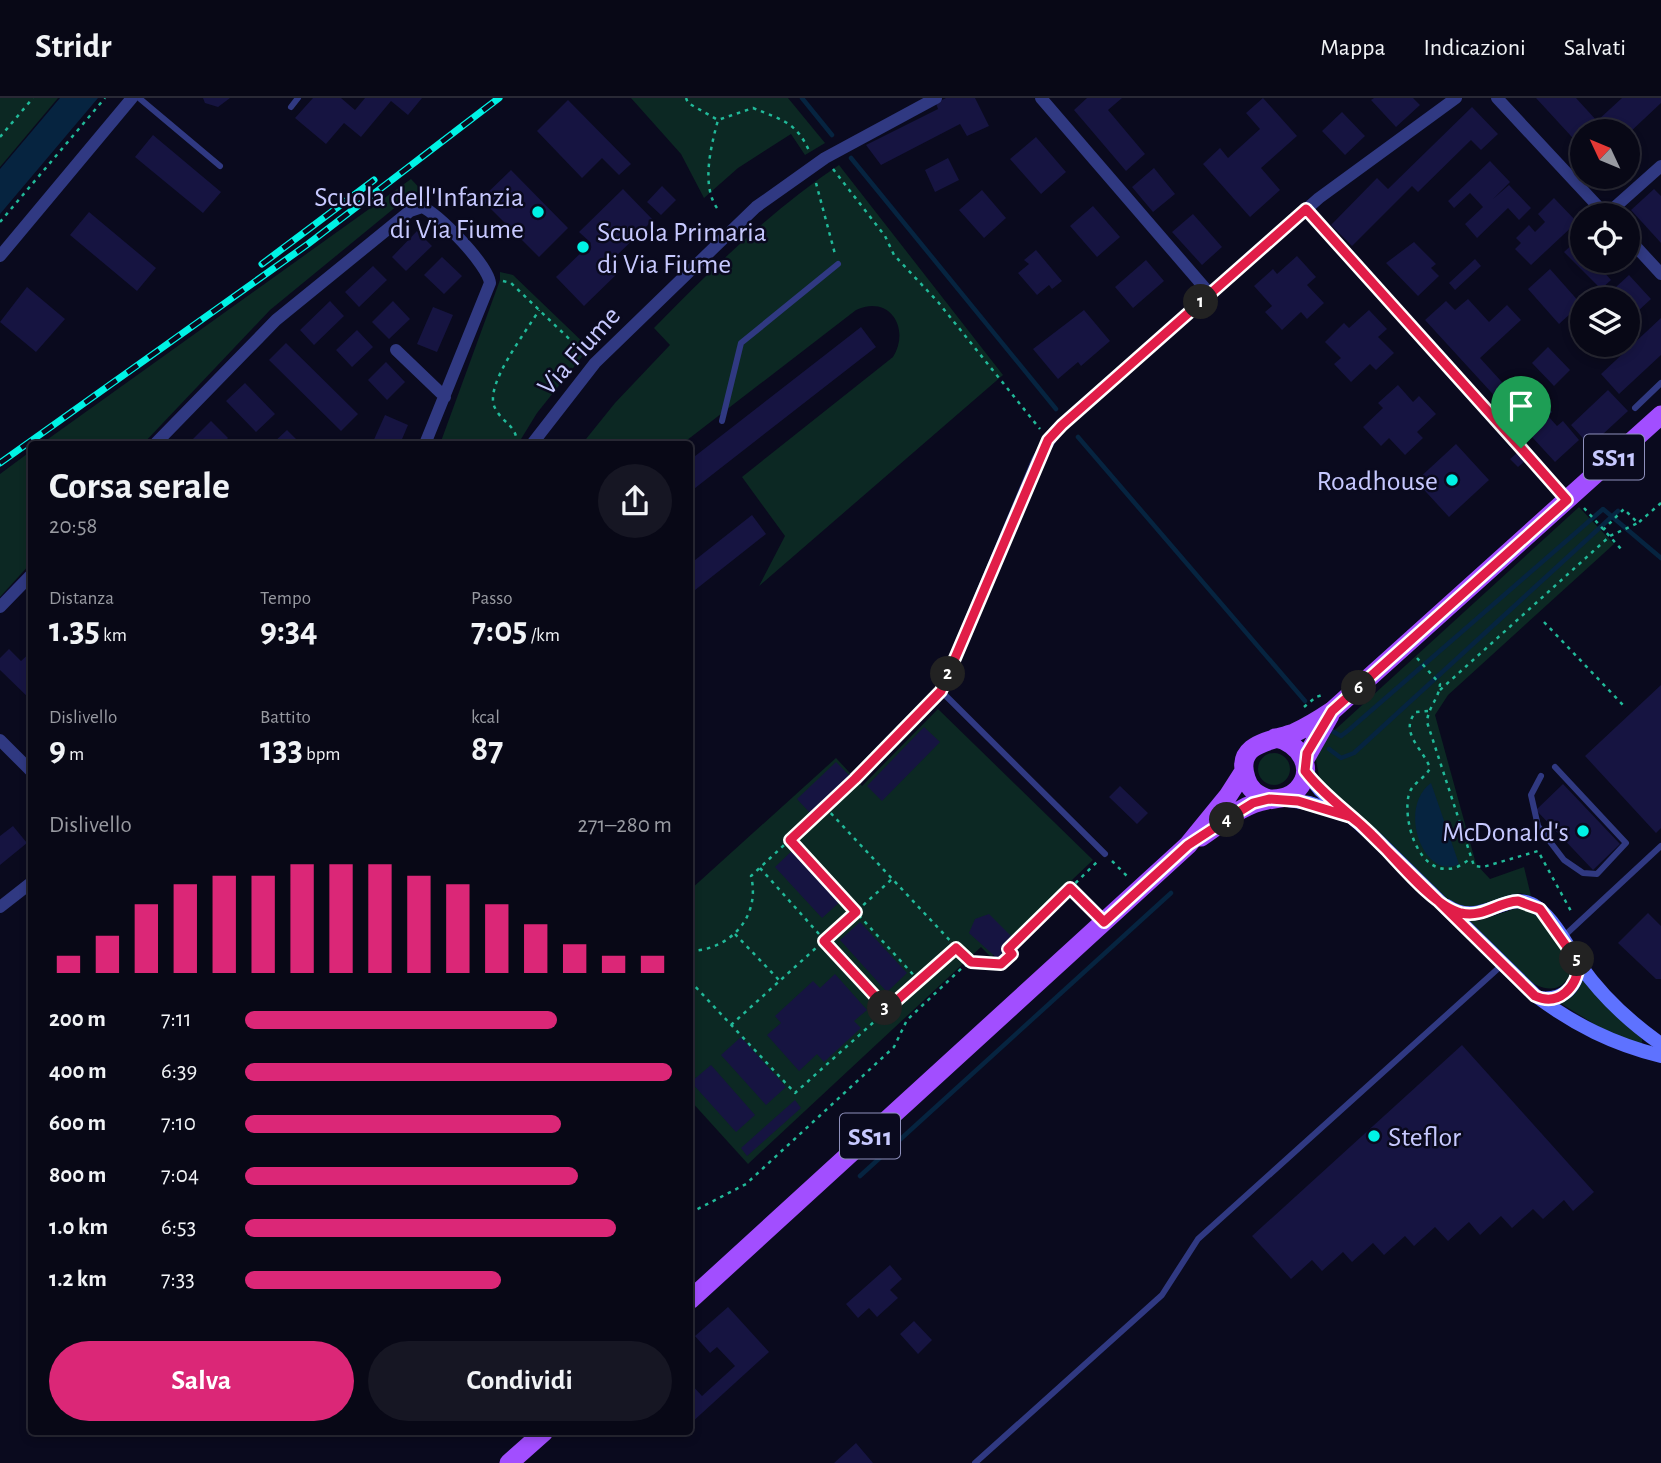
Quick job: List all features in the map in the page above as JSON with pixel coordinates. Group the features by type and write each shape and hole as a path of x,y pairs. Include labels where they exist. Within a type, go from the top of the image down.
{"main road":[{"name":"SS11","path":"693,1297 1188,845 1228,796 1244,771 1245,761 1256,744 1305,728 1332,711 1661,415"},
{"name":"SS11","path":"1188,845 1253,803 1274,799 1297,790 1305,766 1332,711"},
{"path":"1275,738 1293,745 1305,766"},
{"path":"1244,771 1252,789 1274,799"},
{"path":"509,1463 538,1436"}],"street":[{"path":"0,256 132,98"},
{"name":"Via Fiume","path":"534,441 595,363 756,207 841,149 936,98"},
{"path":"1041,98 1210,294"},
{"path":"1497,98 1595,203"},
{"path":"855,779 941,691 1048,440 1306,209 1448,100"},
{"path":"1619,203 1661,166"},
{"path":"158,441 294,304 414,208 422,207 433,214 485,268 489,278 488,290 426,441"},
{"path":"1306,209 1567,500"},
{"path":"1640,251 1661,274"},
{"path":"396,350 445,397"},
{"path":"0,607 28,578"},
{"path":"0,740 28,768"},
{"path":"1305,766 1351,817 1535,996 1563,1016 1610,1042 1661,1056"},
{"path":"1274,799 1309,803 1351,817"},
{"path":"0,907 28,885"},
{"path":"1437,900 1453,911 1475,914 1492,910 1510,901 1525,902 1540,909 1579,964 1633,1023 1661,1044"},
{"path":"1535,996 1552,999 1565,994 1576,982 1579,964"},
{"path":"693,1284 729,1265"}],"lane":[{"path":"139,98 220,166"},
{"path":"291,107 298,98"},
{"path":"722,421 741,343 838,264"},
{"path":"1635,408 1661,383"},
{"path":"941,691 1105,854"},
{"path":"1541,776 1531,796 1538,826 1573,867 1588,875 1597,874 1626,843 1555,766"},
{"path":"1561,938 1661,846"},
{"path":"975,1463 1162,1295 1198,1239 1502,965"}],"path":[{"path":"0,137 33,98"},
{"path":"0,222 105,98"},
{"path":"686,98 688,103 718,120 753,108 792,124 802,134 810,153 818,148"},
{"path":"717,208 708,195 712,140 718,120"},
{"path":"841,149 846,156 830,165 885,236 894,255 938,302 1048,440"},
{"path":"814,175 838,264"},
{"path":"489,278 511,283 595,363"},
{"path":"517,441 515,430 495,409 493,391 497,378 539,310"},
{"path":"1577,923 1538,852 1483,867 1474,866 1427,722 1428,711 1440,690 1609,537 1638,523 1661,503"},
{"path":"1603,530 1624,509 1638,523"},
{"path":"1586,510 1622,550"},
{"path":"1544,622 1623,705"},
{"path":"1415,655 1438,680 1440,690"},
{"path":"1428,711 1416,712 1411,717 1410,735 1430,768 1410,792 1408,831 1418,848 1439,866 1454,868 1470,859"},
{"path":"693,951 706,951 736,934 753,906 755,891 751,876 855,779"},
{"path":"825,807 971,962 1001,964 1012,954 1008,949 1105,854"},
{"path":"790,840 919,981"},
{"path":"760,868 887,1009"},
{"path":"730,1025 892,879"},
{"path":"1070,888 1104,922"},
{"path":"736,934 780,981"},
{"path":"693,984 794,1093 956,948"},
{"path":"693,1211 746,1184 894,1047 907,1020 971,962"}],"green space":[{"path":"0,98 58,98 0,167"},
{"path":"631,98 788,98 825,143 805,155 791,134 738,168 704,198 681,154"},
{"path":"839,165 1003,375 759,586 785,536 742,477 893,357 898,346 898,325 887,310 868,306 856,310 686,441 584,441 615,403 670,345 654,328 720,262 765,221"},
{"path":"411,179 427,196 415,195 403,201 270,310 146,441 45,441"},
{"path":"500,272 513,275 589,348 537,413 520,441 441,441 500,280"},
{"path":"28,453 28,566 0,597 0,474"},
{"path":"1579,507 1614,544 1448,695 1435,715 1476,864 1490,879 1524,867 1531,896 1520,893 1474,908 1451,904 1361,815 1320,781 1315,755 1326,738"},
{"path":"938,709 1093,860 991,957 981,947 748,1164 693,1103 693,887 836,758 862,786"},
{"path":"1274,753 1285,758 1290,769 1285,780 1274,785 1263,780 1258,769 1263,758"},
{"path":"1520,907 1538,917 1562,943 1571,973 1560,986 1547,988 1517,973 1466,920 1478,921"},
{"path":"1583,979 1642,1039 1642,1045 1617,1038 1560,1003"}],"water":[{"path":"60,98 98,98 0,214 0,169"},
{"path":"1431,783 1459,864 1447,867 1435,863 1419,840 1416,809 1421,795"}],"building":[{"path":"203,98 230,98 218,107 205,103"},
{"path":"313,98 341,98 355,110 365,98 422,98 408,115 391,101 361,137 344,123 326,144 295,118"},
{"path":"946,98 975,98 989,126 967,136 960,124 881,165 866,145 938,109 936,103"},
{"path":"1087,98 1122,98 1108,110 1145,154 1126,171 1074,110"},
{"path":"1263,98 1297,136 1261,168 1280,190 1250,217 1203,164 1220,148 1228,158 1260,129 1246,113"},
{"path":"1413,98 1420,105 1396,127 1371,100"},
{"path":"1536,98 1576,98 1595,119 1570,119 1570,135"},
{"path":"1622,98 1661,98 1661,103 1640,123 1640,119 1599,119"},
{"path":"568,100 631,164 619,175 602,158 582,178 537,131"},
{"path":"1472,107 1498,134 1481,150 1471,140 1418,192 1412,186 1352,246 1331,225 1377,178 1388,189"},
{"path":"1342,112 1365,136 1345,155 1322,131"},
{"path":"153,135 221,192 203,213 135,157"},
{"path":"1036,137 1066,172 1041,194 1010,159"},
{"path":"948,158 959,180 935,192 925,170"},
{"path":"1490,161 1510,182 1493,199 1509,185 1531,208 1519,220 1508,208 1477,238 1465,224 1483,207 1470,193 1454,208 1448,201"},
{"path":"1154,168 1175,194 1153,212 1132,187"},
{"path":"511,170 568,228 539,257 481,199"},
{"path":"662,186 676,200 661,215 647,202"},
{"path":"623,189 653,220 610,262 619,272 584,306 556,277 591,243 579,232"},
{"path":"1654,189 1661,196 1661,243 1640,220 1639,203"},
{"path":"982,190 1006,218 984,238 959,210"},
{"path":"1554,198 1570,215 1570,229 1531,265 1515,249 1521,243 1516,238 1529,225 1535,232 1545,222 1538,214"},
{"path":"1093,206 1120,237 1097,257 1070,226"},
{"path":"89,212 156,268 137,291 70,235"},
{"path":"1193,214 1222,247 1202,265 1172,232"},
{"path":"417,231 432,246 406,271 392,257"},
{"path":"1414,242 1436,264 1431,268 1439,276 1418,296 1386,263"},
{"path":"1570,246 1570,258 1564,252"},
{"path":"1036,250 1062,281 1052,289 1049,285 1037,295 1018,273 1029,264 1024,260"},
{"path":"1297,256 1316,277 1307,285 1324,303 1307,319 1301,312 1282,330 1265,312 1272,306 1254,286 1273,269 1277,274"},
{"path":"442,257 462,276 444,294 424,275"},
{"path":"1475,259 1481,266 1455,290 1449,283"},
{"path":"1146,260 1164,281 1133,308 1115,287"},
{"path":"373,266 387,280 359,307 345,292"},
{"path":"1550,269 1570,292 1570,314 1559,324 1528,289"},
{"path":"1585,273 1605,273 1611,280 1603,287 1599,287"},
{"path":"1629,275 1640,287 1616,287"},
{"path":"27,287 65,319 36,352 0,322"},
{"path":"1640,287 1651,299 1640,309"},
{"path":"1468,299 1489,322 1507,305 1521,320 1480,358 1511,392 1524,380 1552,412 1548,416 1557,426 1563,421 1579,440 1555,462 1425,320 1446,301 1455,310"},
{"path":"330,301 344,316 314,345 300,330"},
{"path":"393,301 410,319 389,339 372,322"},
{"path":"433,307 453,315 437,352 417,344"},
{"path":"1084,310 1110,341 1081,366 1078,362 1058,379 1033,349"},
{"path":"1369,310 1387,329 1378,337 1394,353 1376,370 1370,364 1351,382 1334,364 1341,358 1325,342 1344,323 1349,328"},
{"path":"1661,318 1661,355 1619,394 1601,374 1619,357 1640,357 1640,338"},
{"path":"861,327 876,347 693,490 693,458"},
{"path":"357,330 373,347 352,367 336,350"},
{"path":"286,343 358,414 341,431 269,360"},
{"path":"1548,347 1570,370 1554,386 1532,363"},
{"path":"386,362 405,382 387,400 368,380"},
{"path":"245,383 275,414 256,432 226,401"},
{"path":"1398,385 1413,402 1419,396 1436,414 1417,432 1423,438 1405,455 1389,438 1381,446 1363,427 1383,408 1378,403"},
{"path":"1608,390 1628,411 1590,446 1571,425"},
{"path":"385,415 408,425 401,441 373,441"},
{"path":"211,421 228,438 225,441 191,441"},
{"path":"287,430 298,441 275,441"},
{"name":"Roadhouse","path":"1456,444 1489,480 1449,517 1416,481"},
{"path":"1517,453 1525,461 1518,467 1510,459"},
{"path":"752,515 766,534 693,592 693,562"},
{"path":"9,649 21,661 28,655 28,697 0,670 0,658"},
{"path":"1661,685 1661,828 1656,833 1585,756"},
{"path":"924,727 940,742 882,801 867,786"},
{"path":"836,762 851,777 811,814 797,799"},
{"path":"1563,784 1620,844 1593,870 1536,810"},
{"path":"1120,786 1148,813 1137,824 1109,797"},
{"path":"13,826 27,843 0,865 0,836"},
{"path":"795,848 842,900 822,918 775,867"},
{"path":"1648,913 1661,926 1661,979 1656,979 1618,943"},
{"path":"989,914 1013,938 1001,949 1006,954 999,960 969,933 975,919"},
{"path":"860,922 907,973 887,992 840,940"},
{"path":"835,974 867,1010 854,1021 861,1028 824,1062 817,1054 799,1071 767,1035 781,1023 775,1016 813,981 820,988"},
{"path":"741,1037 786,1087 766,1105 721,1055"},
{"path":"1462,1045 1594,1192 1573,1211 1564,1200 1543,1219 1533,1209 1512,1228 1501,1216 1480,1235 1469,1222 1448,1241 1435,1227 1414,1246 1405,1236 1384,1255 1373,1243 1352,1262 1343,1252 1322,1271 1312,1260 1291,1279 1252,1236"},
{"path":"711,1065 755,1115 736,1132 693,1084 693,1080"},
{"path":"795,1100 801,1108 747,1156 741,1148"},
{"path":"890,1265 902,1279 890,1290 898,1298 877,1317 869,1308 858,1318 846,1304"},
{"path":"728,1307 769,1352 693,1421 693,1386 702,1396 735,1366 717,1347 710,1353 695,1336"},
{"path":"914,1321 932,1340 918,1354 900,1334"},
{"path":"856,1443 873,1463 834,1463"}],"waterway":[{"path":"802,98 832,135"},
{"path":"851,158 1056,409"},
{"path":"1078,437 1305,701"},
{"path":"1332,731 1341,736 1350,729 1603,509 1661,558"},
{"path":"1329,749 1341,758 1354,753 1618,511"},
{"path":"860,1176 1171,893"}],"railway":[{"path":"31,441 308,244 499,98"},
{"path":"262,264 374,180"},
{"path":"0,463 28,443"}],"place":[{"name":"Scuola dell'Infanzia di Via Fiume","path":"538,212"},
{"name":"Scuola Primaria di Via Fiume","path":"583,247"},
{"name":"Roadhouse","path":"1452,480"},
{"name":"McDonald's","path":"1583,831"},
{"name":"Steflor","path":"1374,1136"}],"route":[{"path":"1306,209 1521,448 1567,500 1332,711 1304,761 1305,771 1320,790 1371,834 1437,900 1453,911 1482,913 1510,901 1525,902 1540,909 1579,964 1576,982 1565,994 1552,999 1535,996 1351,817 1309,803 1279,799 1253,803 1188,845 1104,922 1070,888 1008,949 1012,954 1001,964 971,962 956,948 887,1009 824,941 856,912 790,840 855,779 941,691 1048,440 1056,429 1306,209"}]}
